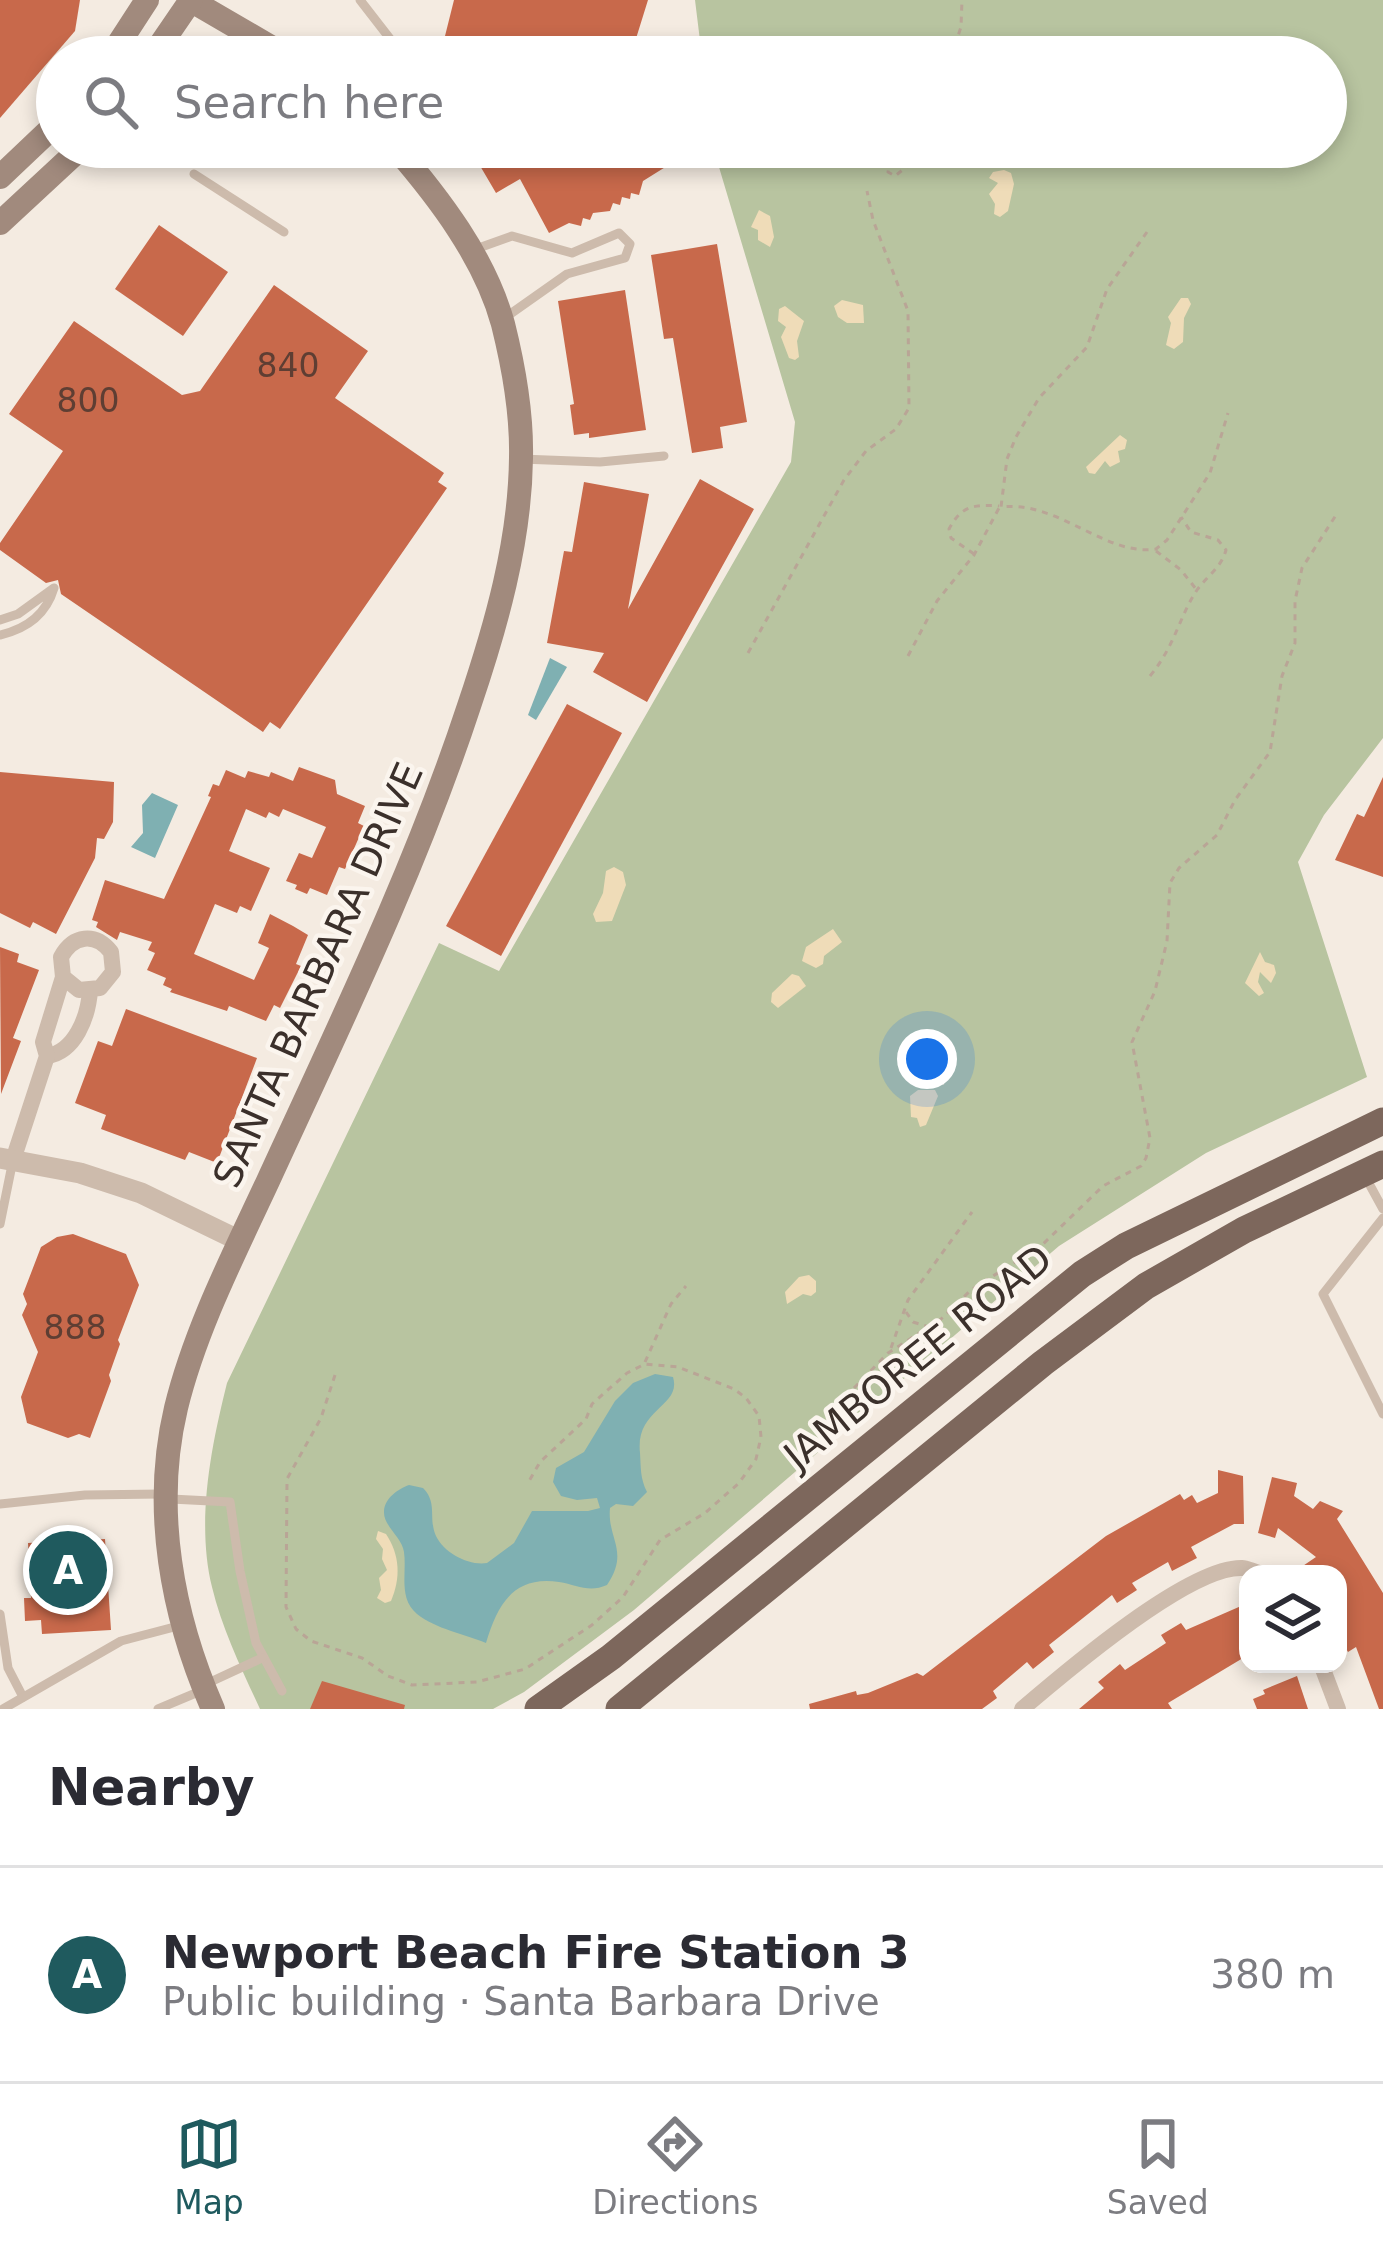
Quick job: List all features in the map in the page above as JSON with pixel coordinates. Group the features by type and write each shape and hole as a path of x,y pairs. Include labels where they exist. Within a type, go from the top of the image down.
{"main road":[{"path":"124,36 148,0"},
{"path":"166,36 191,0 252,36"},
{"path":"0,177 36,142"},
{"path":"0,223 59,168"},
{"name":"SANTA BARBARA DRIVE","path":"207,1695 182,1625 171,1576 167,1497 175,1412 240,1241 407,879 448,769 503,594 517,524 519,402 502,320 471,251 412,168"},
{"name":"JAMBOREE ROAD","path":"538,1709 611,1657 1082,1274 1126,1246 1383,1121"},
{"path":"620,1709 1042,1363 1146,1286 1244,1230 1373,1169"}],"street":[{"path":"63,977 70,986 90,992 108,982 114,962 111,952 95,939 74,940 66,947 61,957 63,977 44,1034 47,1056 7,1159 80,1173 141,1192 240,1241"},
{"path":"47,1056 66,1050 86,1012 90,992"},
{"path":"1022,1709 1118,1632 1183,1590 1239,1569"},
{"path":"1325,1673 1338,1709"}],"lane":[{"path":"360,0 387,36"},
{"path":"194,174 284,232"},
{"path":"471,251 512,236 572,253 619,233 630,244 625,257 567,274 502,320"},
{"path":"521,459 600,462 664,456"},
{"path":"0,620 18,614 54,589 50,604 29,625 0,635"},
{"path":"0,1224 7,1159"},
{"path":"1373,1169 1383,1214 1323,1294 1383,1414"},
{"path":"0,1504 85,1495 230,1502 240,1571 262,1658 282,1691"},
{"path":"0,1614 8,1668 23,1697"},
{"path":"3,1709 121,1641 182,1625"},
{"path":"158,1709 207,1695 262,1658"}],"path":[{"path":"958,36 962,0"},
{"path":"748,653 844,480 866,451 896,430 909,408 906,304 873,220 867,191"},
{"path":"908,656 1000,506 1007,459 1016,437 1039,398 1087,347 1107,290 1147,232"},
{"path":"1154,550 1167,540 1215,462 1228,412"},
{"path":"974,555 951,538 949,529 962,510 971,505 1018,507 1073,521 1132,549 1154,550 1190,578 1196,591"},
{"path":"854,1388 888,1353 934,1324 971,1290 1042,1245 1103,1186 1141,1166 1146,1158 1150,1138 1132,1042 1155,991 1168,934 1170,883 1179,868 1216,835 1270,752 1282,676 1295,643 1295,601 1302,568 1338,512"},
{"path":"1150,676 1175,642 1196,591 1221,563 1226,550 1218,540 1191,532 1181,515"},
{"path":"888,1353 919,1282 972,1212"},
{"path":"645,1364 671,1304 686,1286"},
{"path":"905,1308 913,1322 925,1327 934,1324"},
{"path":"335,1375 318,1425 287,1479 288,1614 296,1629 322,1646 362,1658 400,1682 440,1685 508,1676 573,1640 623,1597 660,1540 713,1507 753,1466 761,1436 759,1416 734,1389 678,1367 645,1364 627,1372 592,1404 586,1419 540,1462 528,1483"}],"green space":[{"path":"695,0 1383,0 1383,738 1324,815 1298,862 1367,1077 1206,1153 1059,1246 634,1610 524,1692 493,1709 260,1709 221,1618 207,1562 205,1511 227,1383 439,943 499,971 791,462 795,422 719,168 1347,168 1347,36 699,36"}],"sand":[{"path":"1004,170 1011,173 1014,184 1008,211 1000,217 994,214 989,194 998,183 989,178"},
{"path":"759,210 770,216 774,237 770,247 758,240 758,230 751,227"},
{"path":"1181,298 1188,298 1191,304 1184,318 1183,342 1174,349 1166,345 1168,317"},
{"path":"842,300 863,305 864,323 847,323 838,317 834,306"},
{"path":"785,306 804,321 795,360 789,358 781,337 786,327 778,321 779,309"},
{"path":"1120,435 1127,440 1125,449 1118,451 1120,462 1110,467 1105,461 1095,474 1089,473 1086,467"},
{"path":"614,867 623,872 626,885 612,921 596,922 593,914 606,871"},
{"path":"833,929 842,942 824,956 823,964 816,968 802,961 806,947"},
{"path":"1260,952 1276,973 1271,983 1260,972 1258,982 1264,993 1259,996 1245,983"},
{"path":"792,974 806,986 778,1008 771,1002 772,993"},
{"path":"939,1057 947,1060 944,1085 919,1084 924,1067"},
{"path":"918,1090 935,1090 938,1096 926,1125 920,1127 917,1118 911,1117 910,1096"},
{"path":"809,1275 816,1281 816,1292 787,1304 785,1292 799,1277"},
{"path":"378,1531 391,1542 398,1567 391,1601 385,1603 377,1598 379,1578 387,1570 376,1539"}],"water":[{"path":"550,658 567,667 536,720 528,715"},
{"path":"152,793 178,805 155,858 131,847 143,833 142,805"},
{"path":"655,1374 673,1377 674,1387 640,1438 647,1492 633,1506 610,1508 617,1563 607,1585 589,1588 543,1581 518,1589 495,1617 486,1643 441,1627 411,1608 405,1593 403,1547 384,1516 393,1495 409,1485 423,1488 440,1542 465,1560 487,1563 514,1543 532,1511 600,1508 597,1498 561,1496 553,1482 556,1468 584,1452 615,1401 633,1383"}],"building":[{"path":"0,0 80,0 71,36 36,36 36,76 0,118"},
{"path":"454,0 648,0 637,36 445,36"},
{"path":"481,168 664,168 643,181 639,195 622,197 620,205 613,203 610,211 593,213 590,220 583,218 581,226 569,223 549,233 520,179 496,193"},
{"path":"159,225 228,272 183,336 115,289"},
{"path":"717,244 747,422 720,427 723,448 692,453 673,338 664,339 651,255"},
{"path":"274,285 368,351 335,398 444,473 438,482 447,488 280,729 270,722 263,732 61,594 58,580 46,583 0,550 0,543 63,451 9,414 74,321 182,395 200,391"},
{"path":"625,290 646,430 589,438 589,433 574,435 570,405 574,404 558,301"},
{"path":"700,479 754,509 647,702 593,672 604,653 547,643 564,551 572,552 584,482 649,494 628,609"},
{"path":"567,704 622,733 501,956 446,926"},
{"path":"299,767 335,780 337,794 365,806 358,823 364,826 345,869 339,867 327,895 310,888 307,894 295,889 297,885 286,881 299,853 312,858 326,827 283,809 279,817 269,812 266,818 246,809 229,851 270,868 251,911 240,906 237,913 215,904 194,954 254,980 269,948 258,943 270,914 308,935 296,964 301,966 280,1008 274,1005 266,1021 229,1006 227,1011 170,992 163,985 166,978 147,970 155,953 148,950 152,942 120,932 117,940 96,927 98,922 92,920 105,880 164,899 213,784 219,786 226,770 245,778 248,771 269,777 271,772 293,781"},
{"path":"0,772 114,782 113,822 104,839 97,838 95,858 56,934 0,913"},
{"path":"1383,777 1383,877 1335,860 1357,814 1364,817"},
{"path":"0,947 19,954 17,962 39,970 13,1038 21,1041 1,1094"},
{"path":"126,1009 257,1058 217,1163 189,1152 185,1160 101,1129 106,1115 75,1103 98,1041 112,1046"},
{"path":"73,1234 126,1254 139,1285 90,1438 79,1434 68,1438 27,1423 21,1397 38,1352 22,1315 27,1304 23,1294 41,1247"},
{"path":"1218,1470 1243,1476 1244,1524 1234,1524 1191,1547 1197,1558 1172,1571 1168,1562 1132,1583 1137,1590 1117,1603 1112,1595 1049,1645 1054,1652 1033,1669 1027,1662 993,1691 997,1698 982,1709 810,1709 809,1704 856,1691 857,1695 868,1693 917,1673 923,1676 1106,1536 1180,1494 1184,1500 1192,1495 1197,1503 1218,1493"},
{"path":"1272,1477 1297,1483 1294,1496 1313,1509 1320,1501 1343,1511 1337,1519 1383,1593 1383,1709 1379,1709 1356,1647 1347,1650 1347,1565 1304,1565 1316,1557 1278,1528 1275,1538 1258,1533"},
{"path":"105,1539 111,1630 42,1634 41,1620 25,1621 24,1598 31,1598 28,1543"},
{"path":"1239,1607 1239,1660 1168,1703 1172,1709 1079,1709 1104,1688 1098,1682 1120,1664 1125,1670 1166,1643 1161,1635 1181,1623 1186,1630"},
{"path":"1297,1676 1308,1709 1257,1709 1253,1699 1265,1694 1263,1690"},
{"path":"322,1681 405,1705 404,1709 310,1709"}],"place":[{"name":"Newport Beach Fire Station 3","path":"68,1570"}]}
